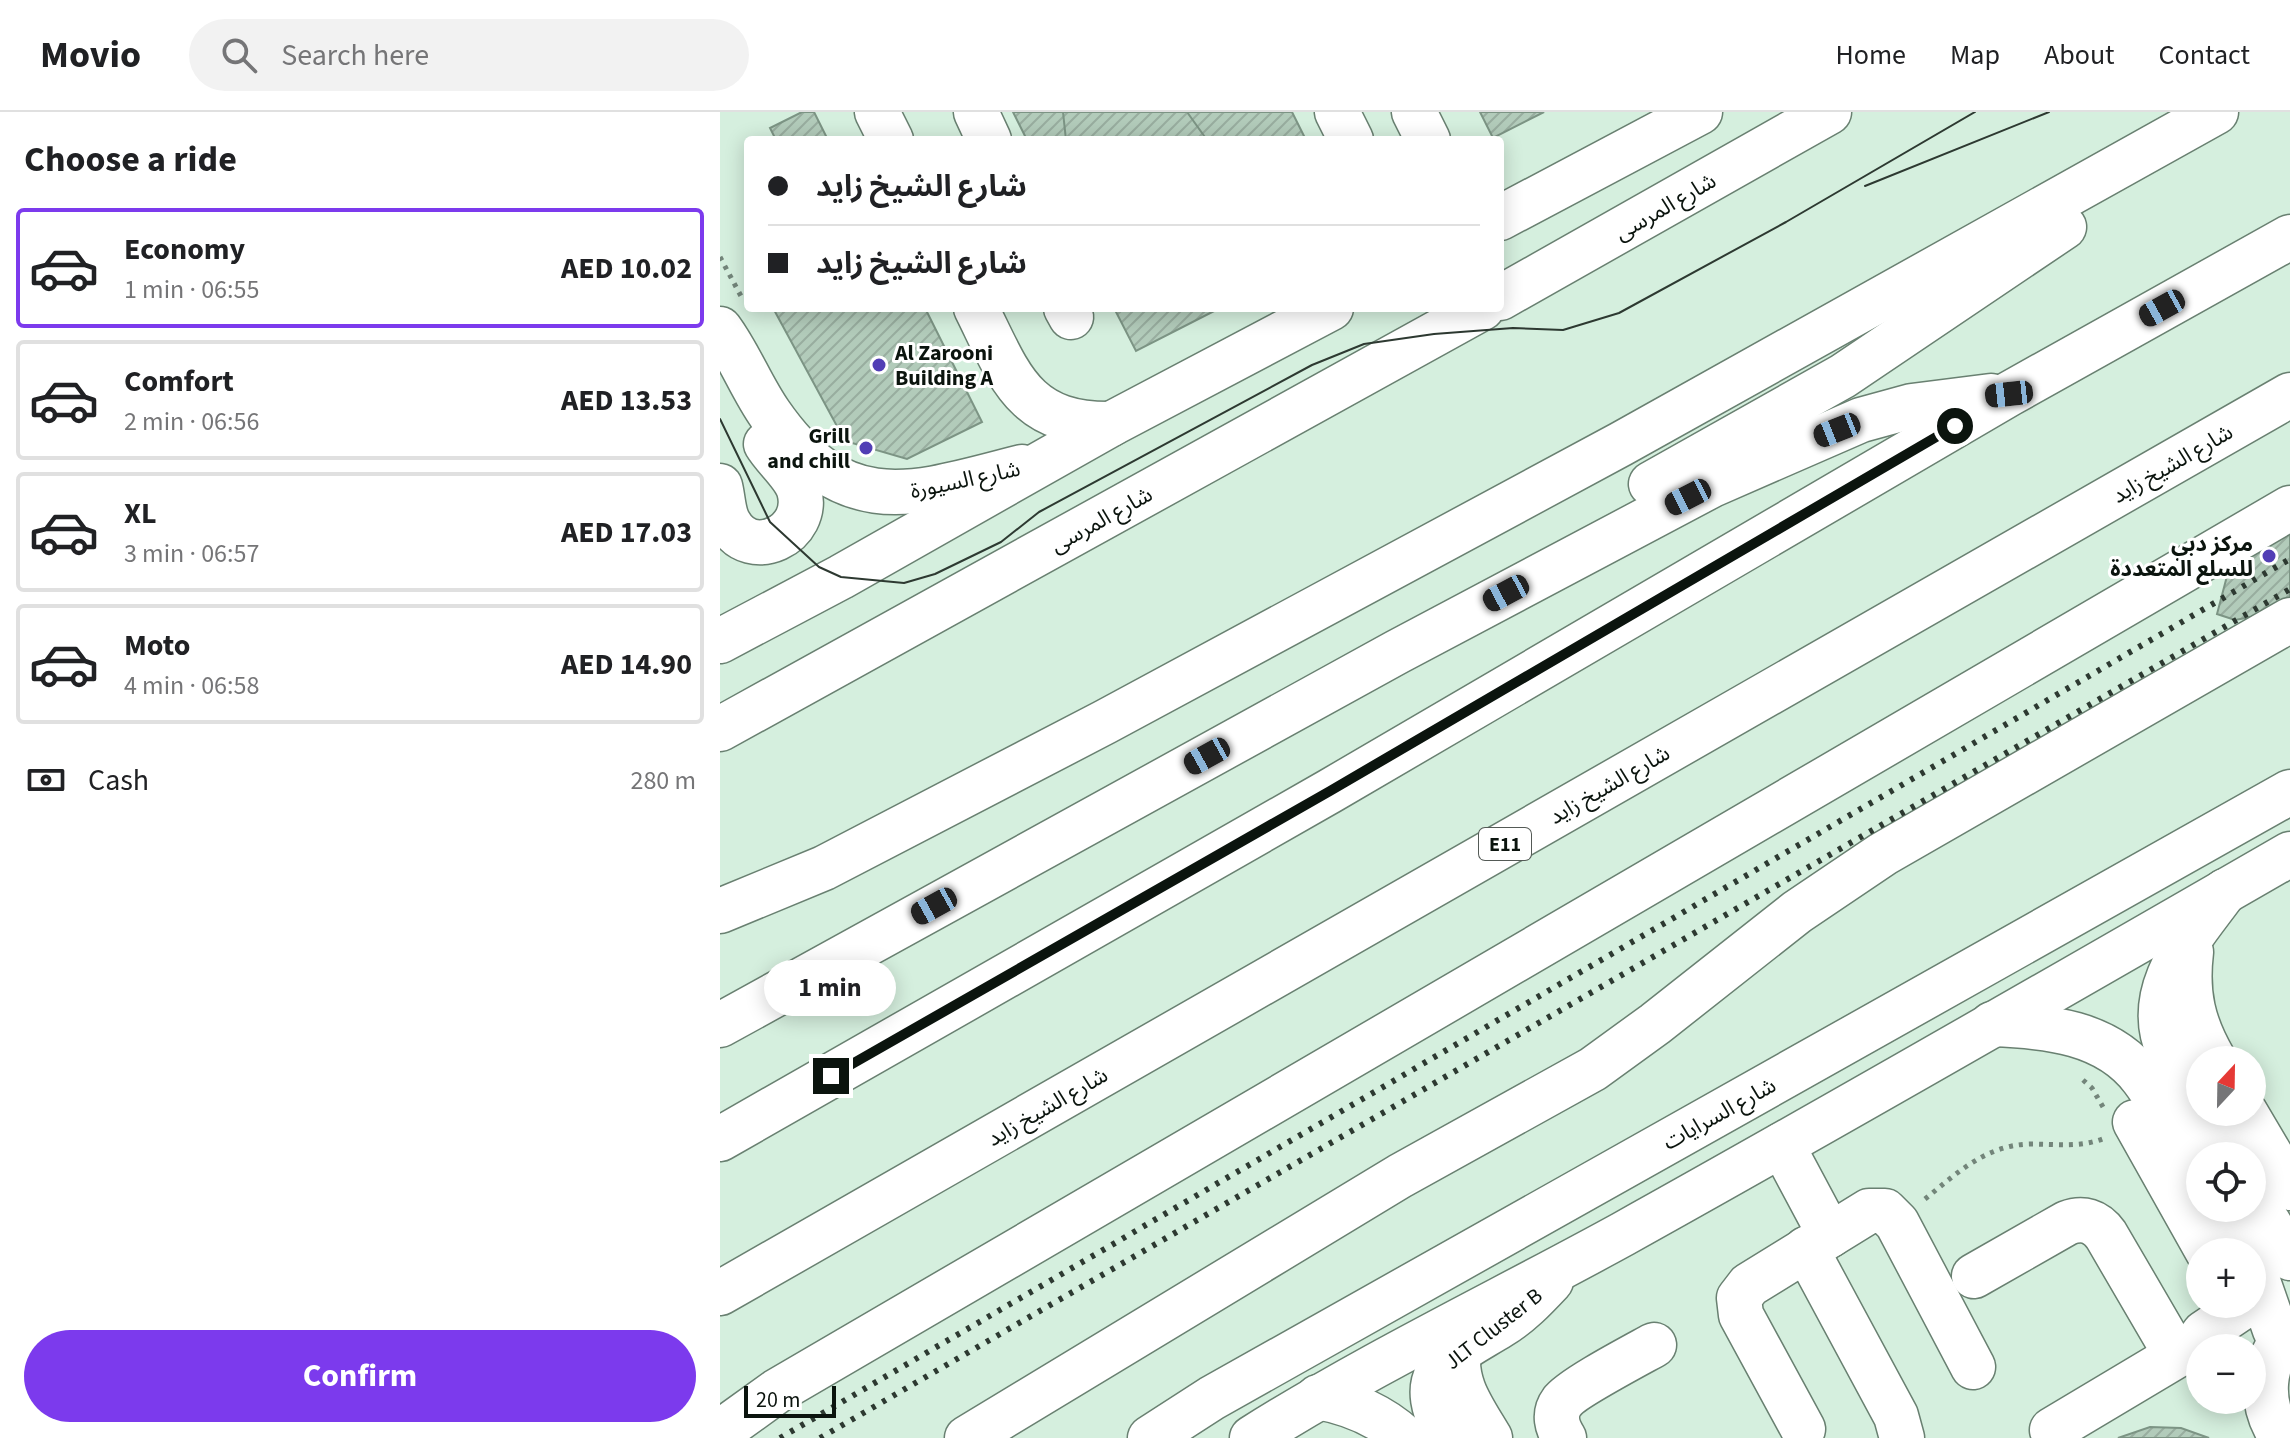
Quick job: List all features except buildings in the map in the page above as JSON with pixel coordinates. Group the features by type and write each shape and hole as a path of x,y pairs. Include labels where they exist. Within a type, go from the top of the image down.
{"main road":[{"path":"877,112 889,136"},
{"path":"976,112 987,136"},
{"path":"1337,112 1349,136"},
{"path":"1414,112 1426,136"},
{"path":"1504,216 1700,112"},
{"name":"شارع المرسى","path":"1504,296 1829,112"},
{"path":"720,911 824,868 1105,722 1621,444 2216,112"},
{"path":"1397,652 1515,565 1576,526 1794,405 1891,344 2067,225 2116,182 2138,157"},
{"path":"720,1139 1344,783 2009,394 2290,237"},
{"path":"978,312 1012,379 1033,403 1057,417 1084,424 1111,424"},
{"path":"720,641 841,577 1111,424 1323,312"},
{"name":"شارع المرسى","path":"720,729 1475,312"},
{"name":"شارع السيورة","path":"734,320 768,412 792,444 816,466 840,480 896,494 929,491 1048,460"},
{"path":"720,356 752,423 798,486 802,504 797,522 785,535 770,542 755,541 740,535 729,523 720,486"},
{"path":"728,1019 1664,509 1812,439 1861,420 1912,406 2009,394"},
{"name":"شارع الشيخ زايد","path":"720,1293 2290,395"},
{"path":"720,1432 777,1391 2290,508"},
{"path":"967,1438 1400,1176 1593,1069 1797,912 1883,854 2290,620"},
{"name":"شارع السرايات","path":"1150,1438 1212,1398 2290,792"},
{"path":"1252,1438 1318,1397 1438,1346 1563,1267 2290,854"},
{"path":"2186,1083 2170,1055 2161,1022 2161,998 2168,975 2225,891"},
{"path":"2193,935 2188,995 2198,1030 2207,1046"},
{"path":"1992,1024 2053,1028 2081,1036 2123,1059 2143,1079 2169,1178"},
{"path":"2123,1059 2121,1089 2126,1127 2169,1178 2201,1235"},
{"path":"2248,1126 2290,1188"},
{"path":"1782,1145 1818,1242 1896,1416 1902,1438"},
{"path":"1803,1429 1738,1307 1742,1291 1869,1211 1885,1211 1897,1223 1973,1367"},
{"path":"1974,1276 2067,1223 2075,1220 2093,1222 2223,1334"},
{"path":"1391,1298 1438,1346"},
{"path":"2206,1334 2204,1333 2218,1318"},
{"path":"1564,1438 1557,1422 1557,1412 1568,1396 1654,1345"},
{"name":"JLT Cluster B","path":"1438,1346 1445,1359 1432,1391 1433,1408 1483,1434"},
{"path":"2052,1430 2186,1374"},
{"path":"1318,1397 1360,1408 1389,1431"},
{"path":"2266,1403 2282,1438"}],"path":[{"path":"720,257 734,320"},
{"path":"1897,1223 1967,1165 1986,1154 2027,1144 2085,1144 2126,1127 2078,1076"}],"tram line":[{"path":"720,419 770,522 819,567 841,577 904,583 935,574 1001,542 1039,512 1312,365 1364,344 1434,334 1513,328 1563,330 1619,313 1786,222 1975,112"},
{"path":"1865,186 2049,112"}],"railway":[{"path":"780,1438 2290,559"},
{"path":"820,1438 2290,589"}],"place":[{"name":"Al Zarooni Building A","path":"879,365"},
{"name":"Grill and chill","path":"866,448"},
{"name":"مركز دبي للسلع المتعددة","path":"2269,556"}],"route":[{"path":"831,1076 1330,791 1955,426"}]}
